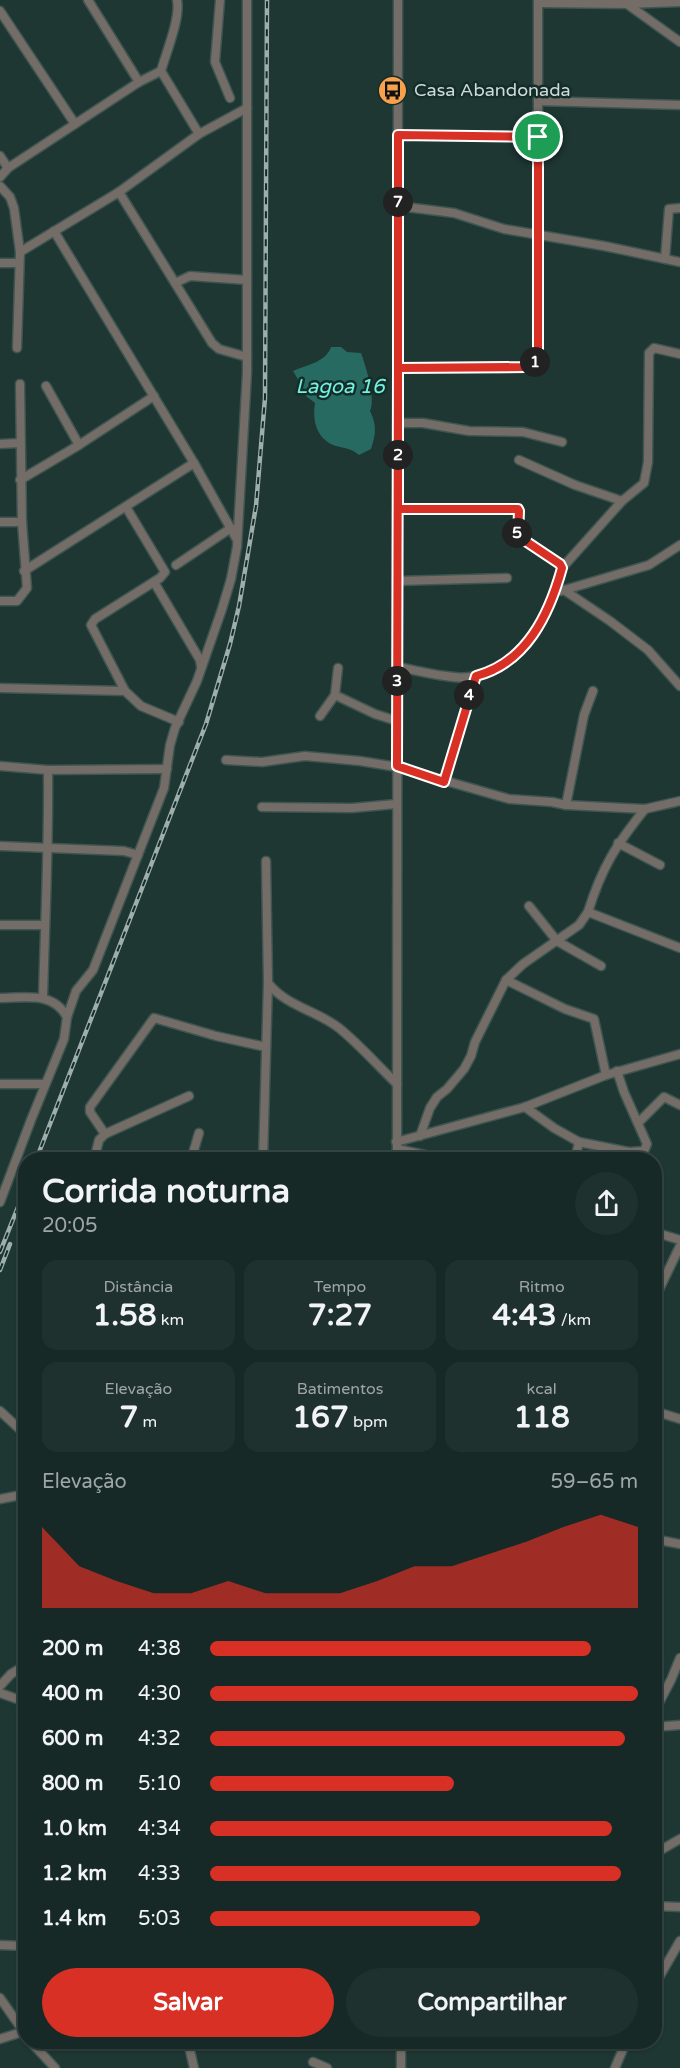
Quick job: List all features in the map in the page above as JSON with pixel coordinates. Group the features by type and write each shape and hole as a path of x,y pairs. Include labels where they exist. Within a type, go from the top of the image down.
{"street":[{"path":"88,0 139,82"},
{"path":"177,0 179,6 161,71 199,134"},
{"path":"220,0 215,64 231,98"},
{"path":"19,1152 64,1039 76,992 93,970 164,788 170,745 201,667 231,579 237,541 247,357 248,0"},
{"path":"396,1152 398,0"},
{"path":"398,368 526,367 534,363 538,357 538,1 627,4 680,2"},
{"path":"627,4 680,42"},
{"path":"0,11 75,124"},
{"path":"0,177 8,168 139,82 161,71"},
{"path":"538,101 680,105"},
{"path":"20,252 119,192 199,134 247,108"},
{"path":"398,135 538,137"},
{"path":"0,156 8,168"},
{"path":"0,186 10,197 14,208 20,252 17,348"},
{"path":"119,192 212,343 219,349 247,357"},
{"path":"398,206 454,213 504,229 680,262"},
{"path":"665,259 669,209 680,208"},
{"path":"54,231 194,463 237,541"},
{"path":"0,263 19,262"},
{"path":"175,283 190,276 247,280"},
{"path":"397,667 468,678 490,672 517,654 536,632 555,595 562,568 622,501 644,483 647,474 649,353 657,348 680,354"},
{"path":"0,601 17,602 27,588 21,522 20,384"},
{"path":"46,386 79,445"},
{"path":"20,480 154,396"},
{"path":"398,423 423,423 469,431 523,432 562,442"},
{"path":"0,444 20,443"},
{"path":"519,459 575,485 622,501"},
{"path":"24,571 194,463"},
{"path":"126,507 165,572 91,625 125,692 141,706 179,722"},
{"path":"398,509 518,509 518,536 560,564 562,568"},
{"path":"0,522 21,522"},
{"path":"176,565 231,528"},
{"path":"555,595 564,590 649,564 679,548"},
{"path":"397,581 507,578"},
{"path":"154,582 200,660 201,667"},
{"path":"564,590 648,650 680,686"},
{"path":"320,716 335,694 338,668"},
{"path":"444,782 476,676"},
{"path":"0,688 125,692"},
{"path":"566,805 584,715 593,691"},
{"path":"335,694 375,714 397,721"},
{"path":"226,760 262,762 305,756 397,766 444,782 509,799 566,805 645,809 680,801"},
{"path":"0,766 48,770 167,769"},
{"path":"43,997 49,848 48,770"},
{"path":"262,807 352,808 396,804"},
{"path":"420,1136 434,1103 464,1069 506,980 523,964 579,924 588,912 600,877 618,843 645,809"},
{"path":"618,843 660,865"},
{"path":"0,846 124,851 138,855"},
{"path":"263,1152 268,983 266,861"},
{"path":"529,906 558,941 602,966"},
{"path":"588,912 680,948"},
{"path":"0,925 45,925"},
{"path":"506,980 565,1009 594,1019 606,1075"},
{"path":"268,983 282,998 340,1029 397,1084"},
{"path":"0,998 43,997 63,1009 68,1017"},
{"path":"105,1134 90,1112 90,1107 154,1018 216,1036 266,1047"},
{"path":"396,1146 420,1136 525,1107 617,1071 680,1054"},
{"path":"617,1071 648,1144 643,1152"},
{"path":"0,1084 45,1084"},
{"path":"96,1152 99,1140 105,1134 189,1096"},
{"path":"638,1123 664,1097 680,1105"},
{"path":"525,1107 554,1128 579,1142 623,1152"},
{"path":"193,1152 199,1133"},
{"path":"577,1152 579,1142"},
{"path":"396,1146 418,1152"},
{"path":"0,1202 18,1155"},
{"path":"662,1234 680,1240"},
{"path":"662,1283 680,1246"},
{"path":"0,1411 18,1428"},
{"path":"662,1413 680,1419"},
{"path":"0,1499 18,1496"},
{"path":"662,1541 680,1544"},
{"path":"662,1697 680,1658"},
{"path":"0,1686 18,1670"},
{"path":"0,1693 18,1699"},
{"path":"662,1726 680,1725"},
{"path":"662,1849 680,1839"},
{"path":"662,1906 680,1907"},
{"path":"662,1972 680,1941"},
{"path":"0,1945 18,1946"},
{"path":"0,1998 18,2024"},
{"path":"0,2039 18,2034"},
{"path":"37,2049 55,2068"},
{"path":"190,2049 195,2068"},
{"path":"401,2049 401,2068"},
{"path":"615,2068 623,2049"},
{"path":"313,2062 327,2068"}],"water":[{"name":"Lagoa 16","path":"331,347 341,347 347,352 361,353 368,374 372,399 370,411 375,425 375,434 371,449 359,455 330,443 320,435 315,423 315,403 302,393 302,386 293,371 320,360"}],"railway":[{"path":"39,1152 206,724 239,606 256,506 265,398 267,0"},
{"path":"0,1252 18,1207"},
{"path":"0,1270 10,1244"}],"place":[{"name":"Casa Abandonada","path":"393,90"}],"route":[{"path":"538,137 398,135 398,368 398,509 518,509 516,534 528,545 560,564 562,568 555,595 536,632 517,654 490,672 476,676 444,782 397,766 398,368 526,367 538,357 538,137"}]}
